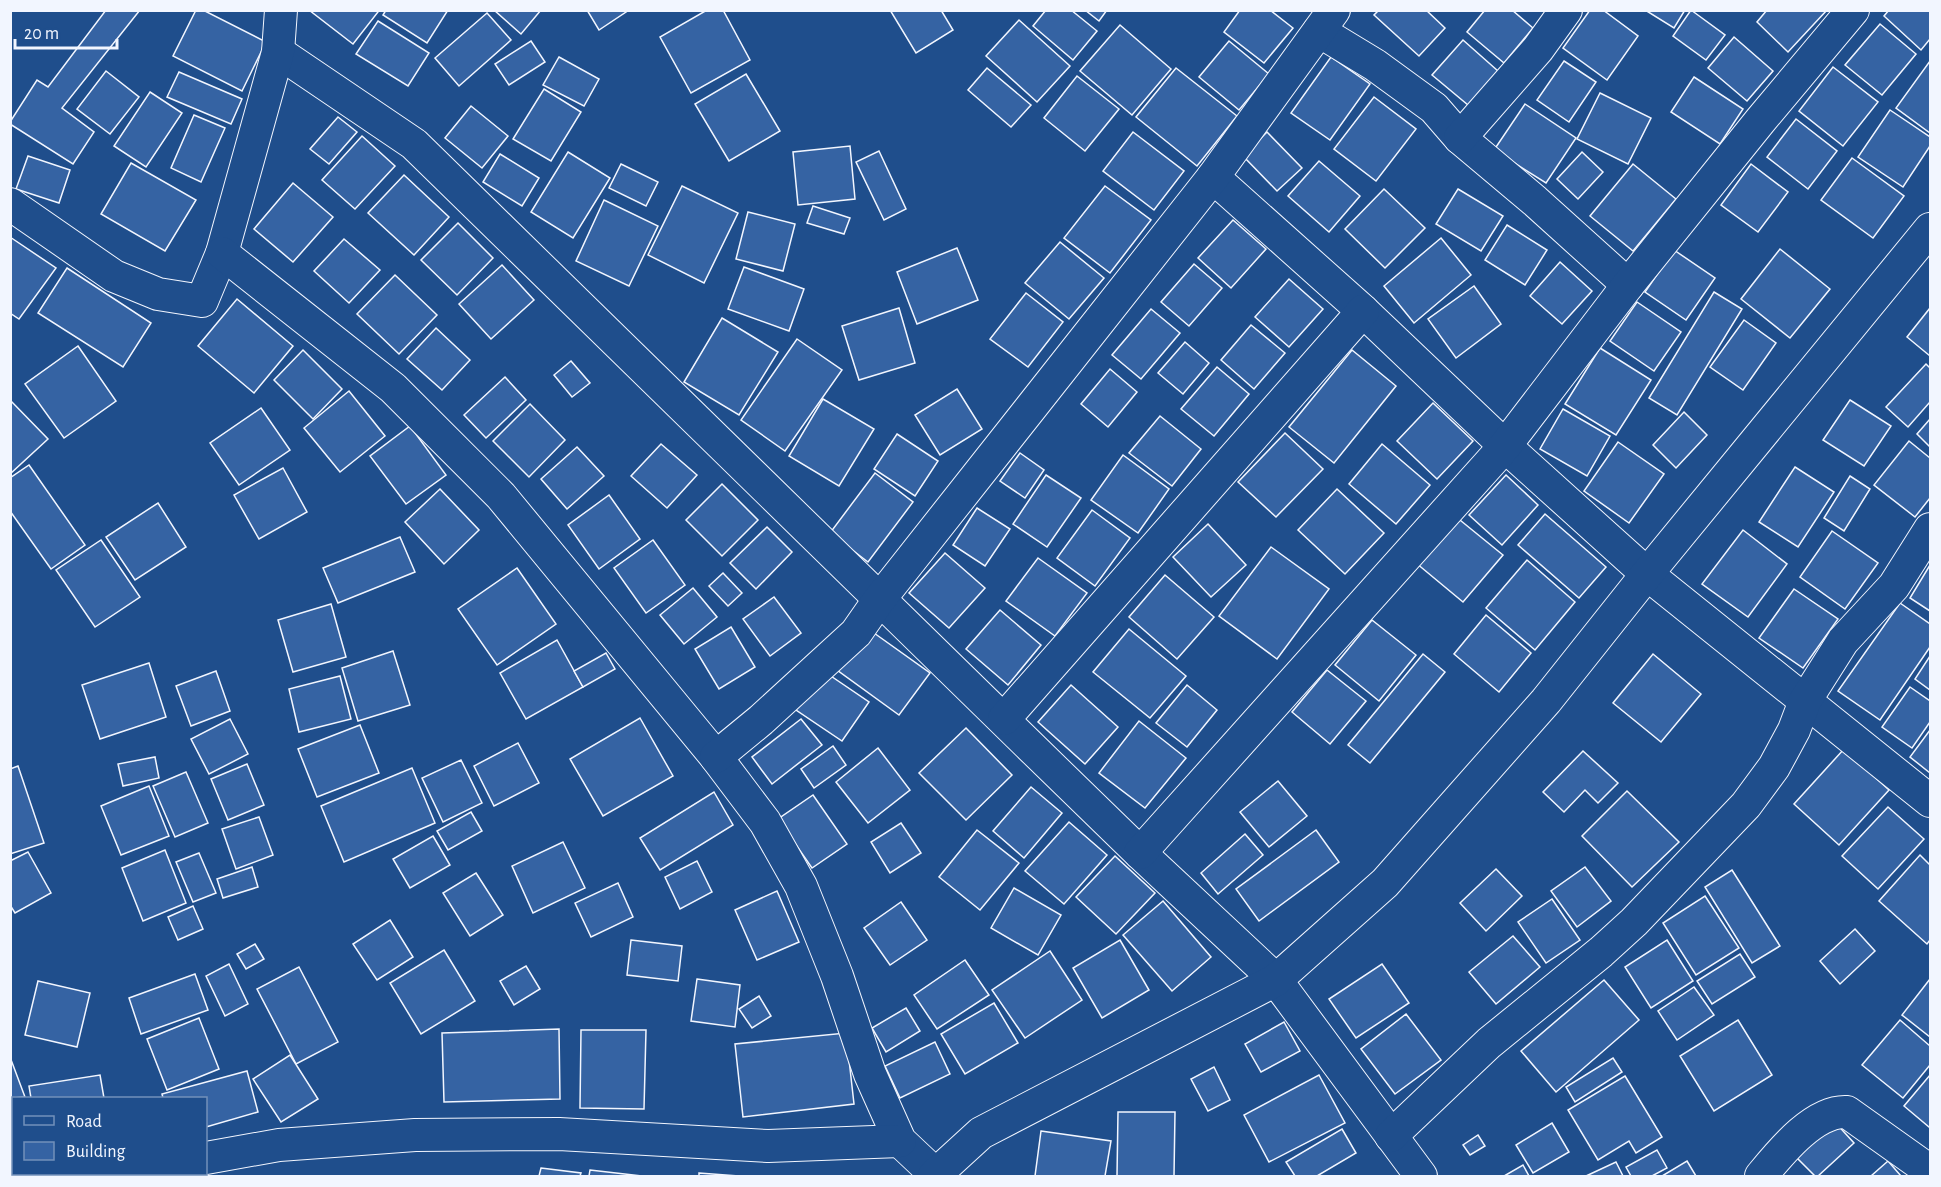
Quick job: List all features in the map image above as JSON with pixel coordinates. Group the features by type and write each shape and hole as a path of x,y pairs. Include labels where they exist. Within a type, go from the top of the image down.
{"street":[{"path":"10,204 114,276 158,294 202,301 222,253 278,52 281,10"},
{"path":"1460,138 1538,49 1566,10"},
{"path":"1140,853 1505,446 1628,285 1760,120 1853,10"},
{"path":"716,757 761,720 856,633 879,600 1212,177 1326,21 1375,65 1434,108 1460,138 1535,201 1628,285"},
{"path":"278,52 414,144 879,600 1140,853 1276,980 1421,1176"},
{"path":"1212,177 1363,311 1505,446 1647,574 1930,801"},
{"path":"222,253 393,388 501,496 716,757 765,822 801,885 837,976 870,1074 900,1141 935,1175 981,1133 1276,980 1385,883 1546,701 1647,574 1930,229"},
{"path":"1004,719 1363,311"},
{"path":"1391,1136 1489,1043 1609,944 1746,806 1774,767 1794,730 1805,701 1843,641 1893,586 1930,529"},
{"path":"1761,1176 1789,1144 1820,1120 1836,1111 1847,1112 1930,1171"},
{"path":"207,1158 279,1145 415,1135 559,1134 768,1146 900,1141"}],"building":[{"path":"106,10 140,10 62,108 94,132 73,164 10,122 37,80 48,87"},
{"path":"196,10 203,10 266,42 242,91 173,56"},
{"path":"309,10 377,10 378,12 353,44"},
{"path":"386,10 448,10 427,43 383,15"},
{"path":"494,10 541,10 521,34"},
{"path":"587,10 629,10 599,30"},
{"path":"707,10 723,10 750,60 691,93 660,37"},
{"path":"890,10 941,10 953,30 916,53"},
{"path":"1046,10 1071,10 1097,31 1073,60 1033,26"},
{"path":"1085,10 1107,10 1099,21"},
{"path":"1240,10 1270,10 1293,28 1264,63 1224,32"},
{"path":"1379,10 1426,10 1445,28 1419,56 1374,15"},
{"path":"1485,10 1512,10 1533,28 1504,63 1467,32"},
{"path":"1590,10 1603,10 1638,36 1607,80 1563,48"},
{"path":"1645,10 1685,10 1674,28"},
{"path":"1691,10 1725,35 1706,60 1673,36"},
{"path":"1767,10 1827,10 1788,52 1757,22"},
{"path":"1889,10 1930,10 1930,39 1921,50 1884,16"},
{"path":"487,13 511,40 459,86 435,58"},
{"path":"1019,20 1070,66 1037,102 986,56"},
{"path":"378,21 429,53 408,86 356,54"},
{"path":"1880,24 1916,54 1882,95 1845,65"},
{"path":"1120,25 1171,69 1132,115 1080,71"},
{"path":"1734,37 1773,71 1747,101 1708,68"},
{"path":"1463,40 1498,71 1468,105 1432,75"},
{"path":"531,41 545,62 509,85 495,64"},
{"path":"1229,41 1269,74 1239,110 1199,77"},
{"path":"559,57 599,79 584,106 543,85"},
{"path":"1331,57 1370,84 1330,140 1291,113"},
{"path":"1564,61 1596,82 1569,122 1537,100"},
{"path":"1930,61 1930,133 1896,108"},
{"path":"1833,67 1878,102 1843,146 1799,111"},
{"path":"987,68 1031,105 1011,127 968,90"},
{"path":"1176,68 1237,116 1197,166 1136,117"},
{"path":"106,71 139,97 110,134 77,109"},
{"path":"179,72 242,99 231,124 167,97"},
{"path":"746,74 780,131 729,161 695,104"},
{"path":"1077,76 1119,109 1085,151 1044,118"},
{"path":"1694,77 1743,109 1720,144 1671,112"},
{"path":"544,89 581,112 551,161 513,139"},
{"path":"150,92 182,113 146,167 114,146"},
{"path":"1600,93 1651,118 1628,164 1577,139"},
{"path":"1374,97 1416,129 1376,181 1334,149"},
{"path":"1525,104 1576,138 1546,183 1494,150"},
{"path":"471,106 508,136 482,168 445,138"},
{"path":"1890,110 1930,137 1930,146 1903,187 1858,157"},
{"path":"194,115 225,128 201,182 171,168"},
{"path":"338,117 357,132 329,164 310,149"},
{"path":"1796,119 1837,151 1808,189 1767,157"},
{"path":"1133,132 1184,171 1154,210 1103,171"},
{"path":"1267,132 1302,168 1277,191 1243,156"},
{"path":"362,136 395,166 355,209 322,180"},
{"path":"850,146 855,199 798,205 793,152"},
{"path":"879,151 906,209 884,220 856,162"},
{"path":"568,152 610,178 573,238 531,212"},
{"path":"1582,152 1603,172 1578,199 1557,179"},
{"path":"500,154 539,178 522,206 483,182"},
{"path":"28,156 70,170 59,203 16,189"},
{"path":"1852,158 1904,196 1873,238 1821,200"},
{"path":"1319,161 1360,196 1329,232 1288,196"},
{"path":"131,163 196,200 165,251 101,214"},
{"path":"621,164 658,182 646,206 609,188"},
{"path":"1633,164 1676,199 1633,251 1590,216"},
{"path":"1751,164 1788,192 1758,232 1721,205"},
{"path":"404,175 449,217 414,255 368,213"},
{"path":"293,183 333,217 293,262 254,229"},
{"path":"682,186 738,213 704,283 648,255"},
{"path":"1105,186 1151,220 1110,273 1064,238"},
{"path":"1384,189 1425,228 1385,268 1345,229"},
{"path":"1458,189 1503,216 1481,251 1436,224"},
{"path":"604,200 658,226 629,286 576,261"},
{"path":"813,206 850,218 844,234 807,223"},
{"path":"748,212 795,224 783,271 736,259"},
{"path":"1233,220 1266,249 1231,288 1198,258"},
{"path":"458,223 493,258 457,295 421,260"},
{"path":"1507,225 1547,250 1525,285 1485,260"},
{"path":"10,237 56,268 19,319 10,313"},
{"path":"1441,238 1471,275 1414,323 1384,286"},
{"path":"344,239 380,270 349,303 314,271"},
{"path":"1060,242 1104,278 1069,319 1025,283"},
{"path":"957,248 978,300 917,324 897,272"},
{"path":"1780,249 1830,289 1790,338 1741,299"},
{"path":"1674,250 1715,278 1686,320 1645,292"},
{"path":"1560,262 1592,291 1562,324 1530,296"},
{"path":"1194,264 1222,288 1189,326 1161,302"},
{"path":"502,265 534,300 491,339 459,304"},
{"path":"744,267 804,289 789,331 728,309"},
{"path":"67,268 151,323 123,367 38,313"},
{"path":"395,275 437,315 399,354 357,314"},
{"path":"1289,279 1323,309 1289,347 1255,317"},
{"path":"1474,286 1501,324 1456,358 1428,319"},
{"path":"1714,292 1742,309 1677,415 1649,398"},
{"path":"1026,293 1063,322 1028,367 990,339"},
{"path":"237,299 293,346 254,393 198,346"},
{"path":"1637,302 1681,332 1654,371 1610,341"},
{"path":"899,308 915,363 859,380 842,326"},
{"path":"1930,308 1930,356 1907,337"},
{"path":"1151,309 1180,333 1141,379 1112,355"},
{"path":"722,318 778,352 739,415 684,382"},
{"path":"1744,320 1776,343 1743,390 1710,367"},
{"path":"1251,325 1285,353 1254,389 1221,360"},
{"path":"436,328 470,360 442,390 407,359"},
{"path":"797,339 842,370 785,451 741,420"},
{"path":"1185,342 1209,363 1183,394 1158,373"},
{"path":"78,346 116,401 64,438 25,384"},
{"path":"1600,348 1651,380 1616,435 1565,404"},
{"path":"303,350 342,389 313,419 274,380"},
{"path":"1352,350 1396,386 1334,463 1289,427"},
{"path":"571,361 590,383 572,397 554,375"},
{"path":"1926,364 1930,368 1930,402 1908,427 1886,407"},
{"path":"1217,367 1249,394 1214,436 1181,409"},
{"path":"1110,369 1137,392 1108,427 1081,404"},
{"path":"505,377 526,400 486,438 464,415"},
{"path":"957,389 982,429 940,455 915,415"},
{"path":"349,391 385,436 340,472 304,428"},
{"path":"823,399 874,429 839,486 789,456"},
{"path":"10,400 48,439 10,474"},
{"path":"1850,400 1891,426 1864,466 1823,440"},
{"path":"1433,403 1473,441 1437,479 1397,441"},
{"path":"530,404 565,440 529,477 493,441"},
{"path":"261,408 290,450 239,485 210,443"},
{"path":"1563,409 1610,436 1587,476 1540,449"},
{"path":"1684,412 1707,435 1676,468 1653,445"},
{"path":"1160,416 1201,449 1172,486 1129,453"},
{"path":"1930,419 1930,447 1917,434"},
{"path":"410,426 446,475 406,504 370,456"},
{"path":"1285,433 1323,469 1276,517 1238,482"},
{"path":"897,434 938,461 915,496 874,469"},
{"path":"1909,441 1930,458 1930,498 1915,517 1874,485"},
{"path":"1618,442 1664,474 1629,523 1584,491"},
{"path":"661,444 697,475 667,508 631,476"},
{"path":"1382,444 1430,485 1396,524 1349,484"},
{"path":"577,447 604,476 567,509 541,479"},
{"path":"1020,453 1044,470 1025,498 1000,481"},
{"path":"1123,455 1169,489 1138,533 1091,500"},
{"path":"29,465 85,545 51,569 10,511 10,478"},
{"path":"1795,467 1834,492 1798,547 1759,522"},
{"path":"283,468 307,512 259,539 234,495"},
{"path":"875,473 913,502 868,562 830,533"},
{"path":"1046,475 1081,498 1047,547 1013,524"},
{"path":"1506,475 1538,505 1502,545 1469,515"},
{"path":"1850,476 1870,489 1844,531 1824,518"},
{"path":"722,484 758,520 722,556 686,520"},
{"path":"440,489 479,530 444,564 405,522"},
{"path":"1337,489 1384,533 1345,574 1298,530"},
{"path":"609,495 640,539 599,569 568,525"},
{"path":"158,503 186,547 135,580 106,537"},
{"path":"977,508 1010,529 985,566 953,545"},
{"path":"1092,510 1130,538 1095,586 1057,558"},
{"path":"1545,514 1606,567 1579,598 1518,545"},
{"path":"1455,516 1503,555 1463,602 1416,563"},
{"path":"1208,524 1246,565 1211,597 1173,557"},
{"path":"767,527 792,552 756,589 730,563"},
{"path":"1743,530 1787,564 1748,617 1702,584"},
{"path":"1832,531 1878,563 1845,609 1800,577"},
{"path":"400,537 415,572 338,603 323,568"},
{"path":"101,540 140,597 95,627 56,570"},
{"path":"653,540 685,585 646,613 614,568"},
{"path":"1271,547 1329,589 1277,659 1219,616"},
{"path":"945,553 985,588 949,628 909,593"},
{"path":"1038,558 1087,593 1055,636 1006,601"},
{"path":"1527,560 1575,602 1535,650 1486,608"},
{"path":"1930,565 1930,611 1910,598"},
{"path":"517,568 556,624 497,665 458,609"},
{"path":"723,573 742,593 728,606 709,586"},
{"path":"1165,575 1214,617 1177,659 1129,617"},
{"path":"693,588 717,617 684,644 660,615"},
{"path":"1794,589 1838,619 1803,668 1759,638"},
{"path":"774,597 801,633 770,656 743,619"},
{"path":"1900,603 1930,624 1930,647 1880,720 1838,691"},
{"path":"331,604 346,657 293,672 278,620"},
{"path":"1000,610 1041,645 1008,685 966,649"},
{"path":"1486,615 1531,653 1499,692 1454,654"},
{"path":"1372,620 1416,655 1379,701 1335,665"},
{"path":"731,627 755,667 719,689 695,649"},
{"path":"867,628 930,673 899,715 837,670"},
{"path":"1129,629 1186,676 1150,718 1093,672"},
{"path":"557,640 583,687 526,719 500,673"},
{"path":"393,651 410,705 358,721 342,668"},
{"path":"606,653 615,669 583,687 574,671"},
{"path":"1423,654 1445,672 1370,763 1348,745"},
{"path":"1653,654 1701,694 1661,742 1613,703"},
{"path":"1930,656 1930,690 1915,679"},
{"path":"149,663 166,717 100,739 82,685"},
{"path":"822,670 869,702 842,741 796,710"},
{"path":"1327,670 1366,701 1330,744 1292,712"},
{"path":"216,671 230,711 191,726 176,686"},
{"path":"340,676 351,719 299,732 289,689"},
{"path":"1071,685 1118,727 1085,764 1038,722"},
{"path":"1187,685 1217,710 1187,747 1156,723"},
{"path":"1910,687 1930,701 1930,722 1912,748 1882,727"},
{"path":"640,718 673,776 603,816 570,759"},
{"path":"230,719 248,754 209,774 191,739"},
{"path":"801,719 822,745 772,784 752,757"},
{"path":"1139,721 1186,758 1145,808 1099,773"},
{"path":"360,725 379,773 317,797 298,749"},
{"path":"966,728 1012,775 966,820 919,773"},
{"path":"1930,730 1930,773 1910,757"},
{"path":"518,743 539,783 494,806 474,766"},
{"path":"833,746 846,765 814,788 801,769"},
{"path":"878,748 910,790 868,823 836,782"},
{"path":"1844,749 1889,790 1839,845 1794,804"},
{"path":"1583,751 1618,783 1598,803 1585,790 1564,812 1543,792"},
{"path":"155,757 159,778 123,786 118,764"},
{"path":"461,760 482,803 443,822 422,778"},
{"path":"247,764 264,805 228,820 211,779"},
{"path":"18,766 44,843 10,854 10,769"},
{"path":"412,768 435,823 344,862 321,806"},
{"path":"186,772 208,823 175,837 153,786"},
{"path":"1278,781 1307,816 1269,847 1240,812"},
{"path":"149,786 169,836 121,855 101,806"},
{"path":"1031,787 1062,813 1024,858 993,831"},
{"path":"1627,791 1679,842 1632,887 1582,836"},
{"path":"714,792 733,825 660,870 640,838"},
{"path":"813,795 847,844 812,868 778,819"},
{"path":"1888,807 1924,839 1878,889 1842,856"},
{"path":"471,812 482,831 448,850 437,831"},
{"path":"259,817 273,855 236,869 222,829"},
{"path":"1069,822 1107,855 1064,904 1025,871"},
{"path":"901,823 921,853 890,873 871,842"},
{"path":"977,830 1019,863 980,910 939,877"},
{"path":"1316,830 1339,862 1259,921 1236,889"},
{"path":"1245,834 1263,855 1218,894 1201,873"},
{"path":"433,836 450,865 410,888 393,859"},
{"path":"563,842 585,888 533,913 512,866"},
{"path":"165,850 186,903 143,921 122,868"},
{"path":"28,852 51,893 15,913 10,905 10,861"},
{"path":"199,853 216,893 193,902 176,862"},
{"path":"1920,855 1930,865 1930,940 1927,944 1879,901"},
{"path":"1115,856 1155,893 1116,934 1076,897"},
{"path":"697,861 712,892 680,909 665,877"},
{"path":"252,867 258,887 223,898 217,879"},
{"path":"1585,867 1611,901 1577,927 1551,891"},
{"path":"1496,869 1522,896 1486,931 1460,903"},
{"path":"1732,870 1780,946 1752,963 1705,887"},
{"path":"476,873 503,915 470,936 443,893"},
{"path":"618,883 633,917 591,937 575,903"},
{"path":"1014,888 1061,915 1038,955 991,928"},
{"path":"777,891 799,942 757,960 735,910"},
{"path":"1705,896 1739,948 1696,975 1663,923"},
{"path":"1552,899 1580,940 1546,963 1518,922"},
{"path":"1163,901 1211,957 1172,991 1123,935"},
{"path":"901,902 927,940 890,965 864,928"},
{"path":"193,906 203,929 178,940 168,917"},
{"path":"390,920 413,957 377,980 353,944"},
{"path":"1855,929 1875,951 1840,984 1820,961"},
{"path":"1513,936 1540,967 1496,1004 1469,972"},
{"path":"631,940 682,946 678,981 627,975"},
{"path":"1120,940 1149,990 1102,1018 1073,968"},
{"path":"1667,940 1693,981 1651,1008 1625,967"},
{"path":"255,944 264,959 246,969 237,954"},
{"path":"444,950 475,1001 421,1034 390,983"},
{"path":"1050,951 1082,1000 1025,1038 992,990"},
{"path":"1740,954 1755,977 1712,1004 1697,981"},
{"path":"965,960 989,995 937,1029 914,995"},
{"path":"229,964 248,1004 225,1016 206,976"},
{"path":"1382,964 1409,1003 1356,1038 1329,999"},
{"path":"526,966 540,989 514,1005 500,981"},
{"path":"299,967 338,1042 296,1064 257,989"},
{"path":"195,974 208,1010 141,1034 129,998"},
{"path":"697,979 740,985 735,1027 691,1021"},
{"path":"1930,979 1930,1037 1902,1015"},
{"path":"1604,980 1639,1020 1556,1092 1521,1051"},
{"path":"38,981 90,993 77,1047 25,1035"},
{"path":"1694,987 1714,1015 1677,1040 1658,1011"},
{"path":"759,996 771,1016 752,1028 739,1009"},
{"path":"994,1003 1018,1043 965,1074 941,1034"},
{"path":"906,1008 920,1031 886,1052 872,1028"},
{"path":"1406,1014 1441,1060 1395,1094 1361,1049"},
{"path":"199,1018 219,1069 167,1090 147,1039"},
{"path":"1738,1020 1772,1075 1714,1111 1680,1056"},
{"path":"1900,1020 1930,1046 1930,1065 1903,1098 1862,1065"},
{"path":"1284,1022 1300,1051 1261,1072 1245,1044"},
{"path":"559,1029 560,1099 444,1102 442,1033"},
{"path":"581,1030 646,1030 644,1109 580,1108"},
{"path":"846,1033 854,1104 743,1117 735,1044"},
{"path":"935,1042 950,1074 900,1098 885,1066"},
{"path":"290,1055 318,1099 281,1122 253,1079"},
{"path":"10,1057 25,1097 12,1097 10,1103"},
{"path":"1613,1058 1622,1072 1575,1102 1566,1087"},
{"path":"1214,1067 1230,1100 1208,1111 1191,1079"},
{"path":"247,1071 258,1112 207,1127 207,1097 163,1097 162,1094"},
{"path":"100,1075 104,1097 31,1097 29,1086"},
{"path":"1319,1075 1345,1123 1269,1162 1244,1115"},
{"path":"1930,1075 1930,1126 1929,1127 1904,1106"},
{"path":"1625,1076 1662,1137 1636,1153 1629,1141 1598,1160 1568,1110"},
{"path":"1118,1112 1175,1112 1174,1176 1117,1176"},
{"path":"1834,1121 1854,1143 1818,1176 1815,1176 1795,1156"},
{"path":"1552,1123 1569,1152 1533,1173 1516,1145"},
{"path":"10,1126 12,1126 12,1160 10,1160"},
{"path":"1342,1129 1356,1153 1317,1176 1295,1176 1286,1162"},
{"path":"1041,1131 1111,1141 1105,1176 1035,1176"},
{"path":"1478,1135 1485,1146 1470,1155 1463,1145"},
{"path":"1657,1150 1667,1168 1652,1176 1631,1176 1626,1167"},
{"path":"1687,1161 1696,1176 1662,1176"},
{"path":"1888,1161 1901,1176 1871,1176"},
{"path":"1616,1162 1623,1176 1586,1176"},
{"path":"1523,1165 1529,1176 1504,1176"},
{"path":"541,1168 581,1173 580,1176 539,1176"},
{"path":"590,1170 642,1176 589,1176"},
{"path":"699,1173 739,1176 699,1176"}]}
